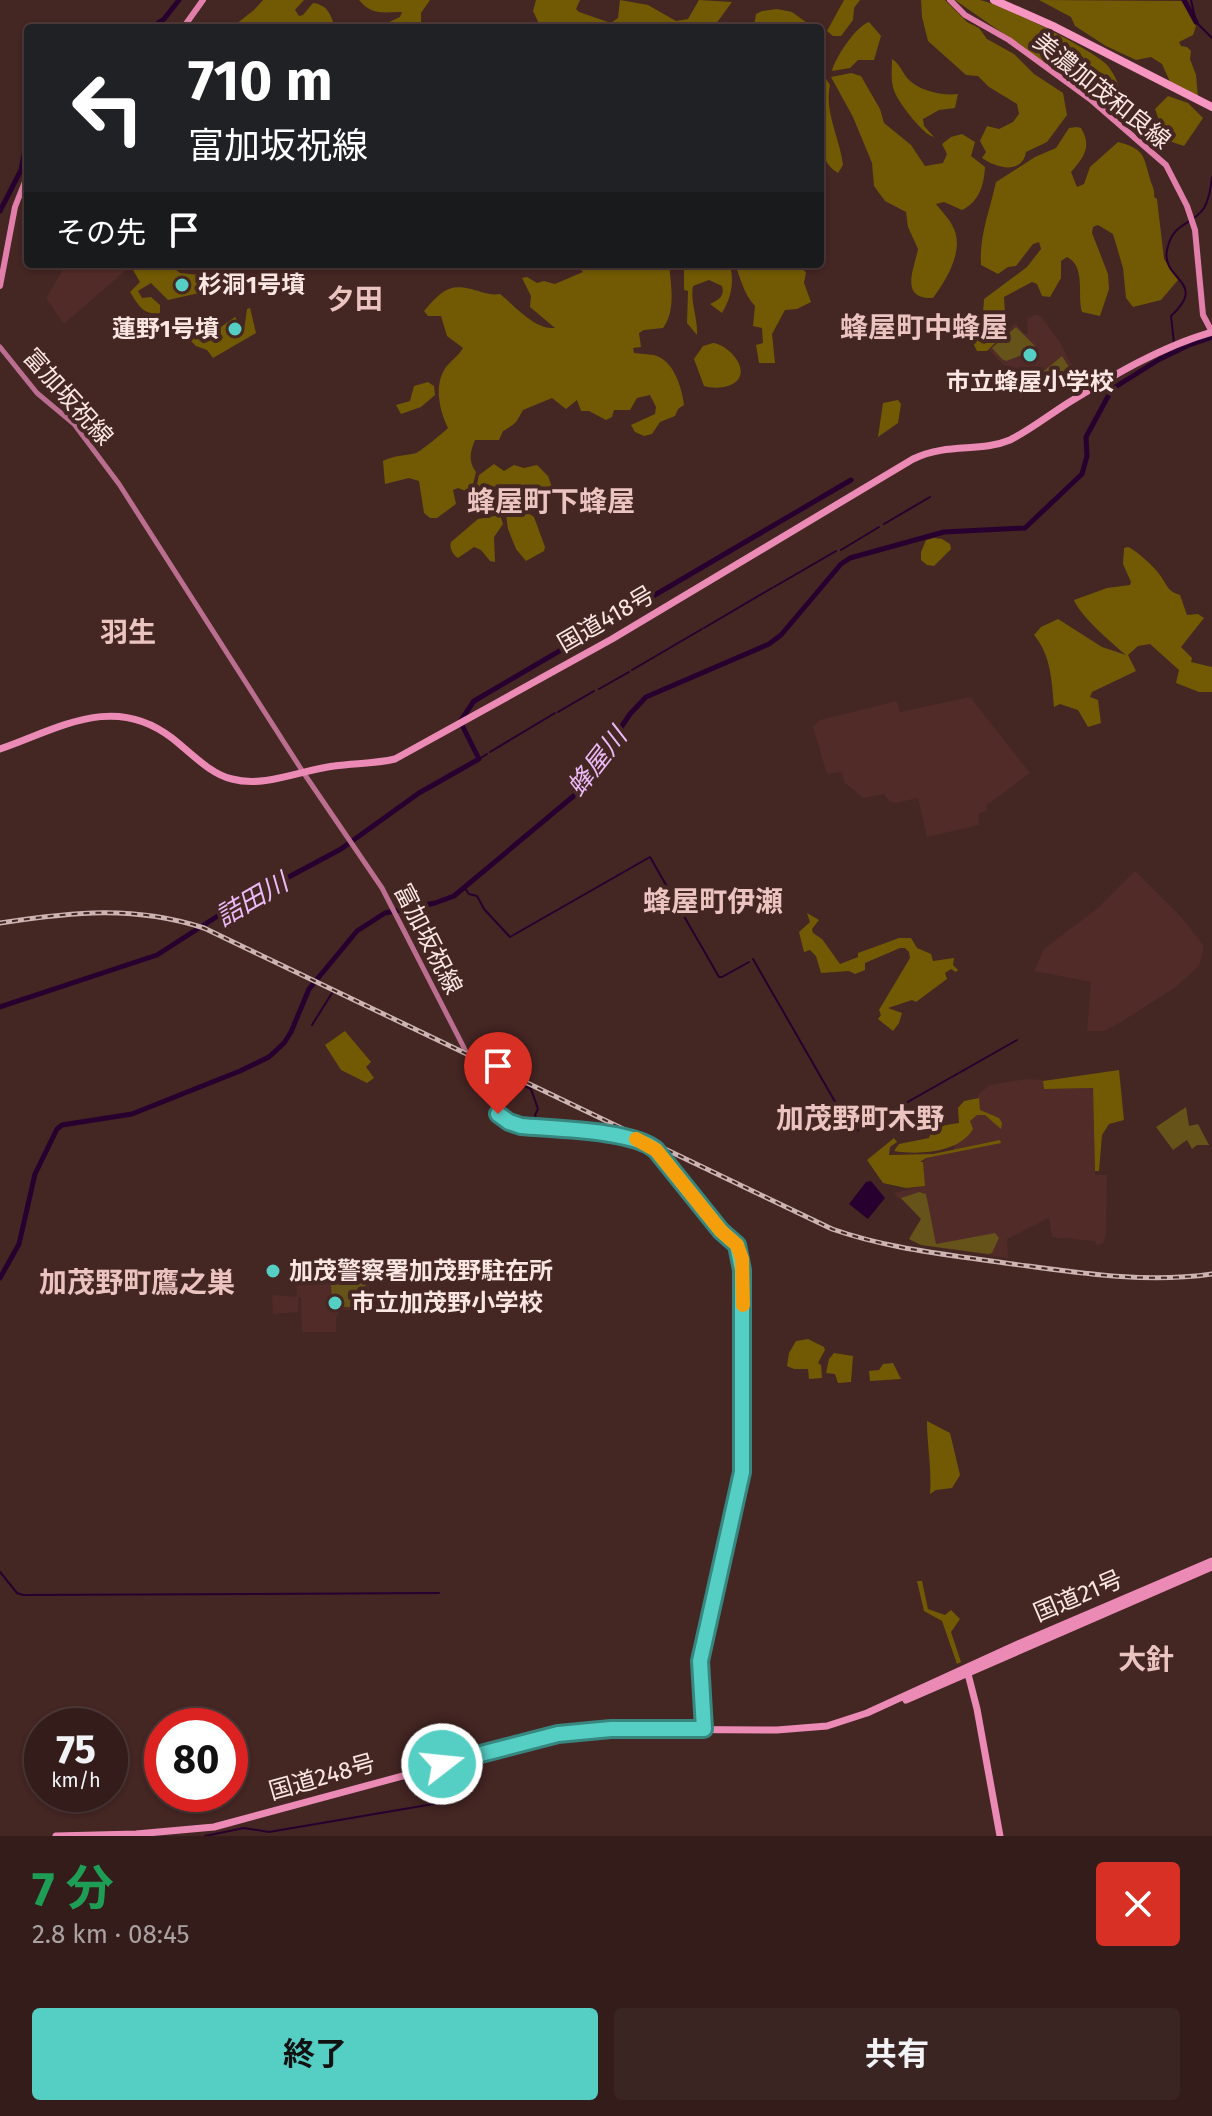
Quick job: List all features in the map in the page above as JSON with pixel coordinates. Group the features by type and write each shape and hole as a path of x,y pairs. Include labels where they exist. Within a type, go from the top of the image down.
{"highway":[{"path":"994,0 1212,110"},
{"name":"国道418号","path":"0,749 80,720 121,715 144,721 161,730 213,770 230,779 246,782 331,766 382,762 409,754 612,639 913,459 937,449 1009,440 1087,391 1175,346 1212,332"},
{"name":"国道21号","path":"968,1670 1212,1564"},
{"path":"968,1670 1000,1836"},
{"name":"国道248号","path":"151,1836 237,1825 557,1737 613,1732 777,1730 827,1726 867,1713 968,1670"},
{"name":"国道248号","path":"56,1836 136,1834 214,1827 558,1734 611,1729 704,1731"}],"main road":[{"path":"186,24 203,0"},
{"name":"美濃加茂和良線","path":"950,0 965,15 1009,40 1070,84 1166,165 1191,218 1197,240 1203,315 1212,332"},
{"path":"0,286 15,207 24,184"},
{"name":"富加坂祝線","path":"0,347 37,393 74,424 114,477 393,907 498,1114 521,1126 622,1136 644,1142 662,1157 739,1250 743,1297 742,1472 700,1661 704,1731"}],"shaded area":[{"path":"263,0 304,0 295,10 299,16 313,3 318,4 328,11 334,24 236,24"},
{"path":"359,0 430,0 421,13 421,24 385,24 400,17 402,12 374,11"},
{"path":"536,0 580,0 576,9 579,12 611,23 618,18 620,0 648,5 676,21 688,19 699,0 732,2 716,24 539,24 533,11"},
{"path":"844,0 860,0 854,8 853,20 841,36 833,36 827,31"},
{"path":"921,0 945,0 967,22 979,28 987,39 1014,54 1034,74 1063,93 1067,115 1047,142 1026,152 1024,159 1014,167 1001,167 982,158 986,152 980,141 987,126 999,129 1013,122 1019,114 1017,104 989,87 978,76 966,75 928,41"},
{"path":"955,0 991,3 1086,50 1111,70 1119,87 1118,101 1081,88"},
{"path":"1039,0 1182,1 1196,26 1193,35 1179,42 1191,51 1198,97 1171,84 1162,64 1151,57 1136,60 1106,46 1075,26 1071,17"},
{"path":"777,9 792,12 808,24 754,24 756,14"},
{"path":"869,22 881,36 874,60 858,60 850,68 832,71 847,43"},
{"path":"892,59 918,87 938,93 958,94 955,108 939,110 923,119 924,126 934,137 918,125 895,93"},
{"path":"851,73 861,76 880,109 884,123 911,145 925,166 943,163 947,154 942,144 962,134 975,142 971,156 985,167 980,192 968,207 962,210 944,202 936,204 949,219 957,243 949,273 933,298 922,297 912,288 918,249 908,227 906,212 885,201 874,186 872,163 853,117 831,77"},
{"path":"824,79 830,85 829,106 843,165 838,173 824,157"},
{"path":"1168,96 1188,103 1203,118 1184,146 1166,140 1155,109"},
{"path":"1077,127 1084,134 1086,146 1083,157 1071,172 1077,187 1084,184 1090,167 1118,142 1133,147 1141,154 1157,199 1164,259 1178,280 1161,300 1133,307 1126,298 1123,268 1113,234 1098,225 1093,227 1092,233 1108,274 1109,289 1100,316 1082,312 1079,274 1073,261 1067,257 1061,261 1061,278 1050,297 1042,296 1037,284 1032,282 1004,297 1006,332 987,351 977,351 975,337 990,326 990,321 983,314 984,299 1027,267 1041,249 1039,242 1033,244 1016,266 998,274 981,265 983,233 996,182 1035,157 1056,148 1069,128"},
{"path":"64,268 128,268 64,324 46,298"},
{"path":"174,268 180,273 199,275 199,293 168,300 151,283 138,291 142,298 151,297 160,305 160,313 145,311 130,292 140,282 133,270"},
{"path":"580,268 669,268 672,298 667,321 663,328 639,333 641,347 633,348 634,353 661,358 672,369 684,405 675,416 660,422 652,434 644,436 635,432 631,425 655,414 656,407 650,395 637,398 630,410 614,410 612,417 606,420 589,411 581,411 577,400 566,409 552,398 523,410 515,423 503,431 499,440 475,440 471,456 476,472 471,493 458,488 453,490 456,504 437,518 430,518 424,513 419,481 409,478 385,484 383,461 416,453 448,428 440,406 440,382 446,367 463,348 447,336 441,316 428,316 424,311 437,297 455,288 500,294 533,321 555,328 530,307 531,296 522,278 555,284 583,272"},
{"path":"684,268 731,268 731,289 722,313 710,304 722,295 722,286 709,280 693,286 697,335 687,323 688,291 684,290"},
{"path":"736,268 799,268 806,272 804,283 811,302 797,309 785,310 772,334 775,363 759,363 756,345 763,343 762,328 753,326 755,306 745,292"},
{"path":"250,308 256,333 213,358 184,334 189,328 198,326 203,335 208,336 235,317 244,331 247,309"},
{"name":"市立蜂屋小学校","path":"1036,314 1041,316 1059,341 1072,365 1040,392 1033,382 1018,387 1011,369 989,350 1015,323 1026,335 1027,319"},
{"path":"1016,327 1035,346 1033,351 1006,361 992,348"},
{"path":"713,343 728,350 740,365 740,376 729,386 704,386 694,359 703,346"},
{"path":"1062,356 1069,367 1041,390 1033,380"},
{"path":"428,382 434,386 435,395 421,407 401,414 396,405 410,401 414,386"},
{"path":"898,400 901,404 898,423 878,437 883,403"},
{"path":"494,464 504,471 514,465 524,468 537,465 548,476 553,490 547,498 527,491 520,496 518,506 534,517 545,547 544,551 526,561 516,549 506,515 477,484 479,475"},
{"path":"500,515 503,524 494,537 495,562 474,547 458,558 455,555 451,542 478,519"},
{"path":"934,538 950,544 951,549 934,566 921,560 921,552 926,540"},
{"path":"1128,547 1151,565 1171,590 1180,595 1187,615 1198,614 1204,618 1181,647 1192,658 1191,662 1212,667 1212,692 1199,692 1176,683 1179,670 1150,644 1138,646 1128,655 1136,671 1092,692 1090,697 1098,700 1101,723 1088,727 1078,710 1060,704 1054,707 1047,660 1034,635 1041,627 1058,619 1102,647 1126,655 1090,622 1074,600 1107,588 1130,585 1123,564 1124,548"},
{"path":"970,697 1030,773 987,805 986,811 978,814 979,825 927,837 918,798 895,803 884,794 863,798 844,782 842,772 828,774 826,771 813,727 820,720 897,701 900,712"},
{"path":"1135,871 1182,918 1204,946 1199,966 1176,987 1121,1022 1104,1031 1087,1031 1091,982 1034,971 1044,949 1098,908"},
{"path":"807,913 819,920 812,929 813,933 822,939 840,964 858,957 858,953 899,938 911,938 917,948 931,954 933,961 954,958 953,965 958,970 951,969 945,973 947,979 916,1002 912,1000 888,1008 902,1013 893,1031 878,1019 881,1015 879,1010 910,958 909,952 900,948 865,963 865,970 855,974 849,971 821,973 816,956 810,950 804,952 799,932 810,922"},
{"path":"345,1031 371,1062 366,1067 374,1078 367,1083 341,1070 325,1045"},
{"path":"1119,1070 1124,1120 1109,1124 1102,1135 1099,1171 1095,1171 1093,1088 1044,1089 1043,1081"},
{"path":"1026,1079 1043,1080 1044,1089 1093,1088 1095,1175 1107,1175 1106,1235 1103,1243 1097,1246 1095,1241 1052,1237 1049,1218 1007,1239 1008,1258 911,1241 910,1236 920,1216 893,1193 924,1186 923,1162 926,1158 954,1152 968,1119 978,1113 978,1094 990,1085"},
{"path":"979,1098 980,1110 999,1118 1001,1129 985,1115 977,1115 970,1121 973,1129 967,1137 948,1148 915,1153 894,1151 899,1144 929,1138 933,1127 959,1123 958,1108 964,1101"},
{"path":"1186,1107 1189,1126 1198,1124 1209,1145 1197,1145 1192,1149 1187,1140 1173,1150 1156,1127"},
{"path":"894,1138 897,1142 890,1147 889,1155 933,1154 1000,1140 1001,1143 926,1158 920,1162 923,1162 925,1186 906,1188 883,1183 867,1160"},
{"path":"871,1181 885,1198 868,1219 849,1204 866,1182"},
{"path":"919,1192 926,1194 936,1244 995,1233 999,1238 992,1253 921,1245 909,1239 921,1219 901,1198"},
{"name":"市立加茂野小学校","path":"296,1281 369,1281 370,1309 340,1310 336,1317 336,1332 302,1332 301,1297 298,1297 298,1312 273,1314 272,1295 297,1297"},
{"path":"365,1283 367,1303 364,1308 332,1306 331,1285"},
{"path":"808,1339 824,1347 818,1363 822,1378 809,1379 808,1369 787,1366 789,1353 796,1341"},
{"path":"834,1353 853,1356 851,1382 838,1383 835,1374 826,1373 829,1359"},
{"path":"893,1363 901,1379 870,1381 869,1371"},
{"path":"927,1421 950,1433 960,1475 952,1488 930,1494 930,1475"},
{"path":"917,1581 922,1581 928,1609 945,1615 951,1610 960,1619 951,1632 961,1662 957,1664 942,1621 924,1611"}],"waterway":[{"path":"157,24 179,0"},
{"path":"1184,0 1196,22"},
{"path":"1191,0 1196,22 1212,38"},
{"path":"0,211 21,170 24,155"},
{"path":"1174,343 1171,316 1186,295 1185,288 1170,268 1167,250 1178,229 1204,208 1212,177"},
{"name":"蜂屋川","path":"0,1278 19,1244 35,1174 57,1129 62,1125 132,1114 269,1057 291,1032 309,989 357,931 385,913 454,896 576,794 630,714 646,697 769,644 781,635 841,564 850,558 944,532 1025,528 1082,474 1087,456 1086,437 1112,389 1160,359 1212,337"},
{"path":"461,720 474,701 851,480"},
{"name":"詰田川","path":"884,524 930,497"},
{"name":"詰田川","path":"841,550 879,527"},
{"name":"詰田川","path":"774,587 836,551"},
{"name":"詰田川","path":"704,628 772,588"},
{"name":"詰田川","path":"632,670 702,629"},
{"name":"詰田川","path":"599,689 629,672"},
{"name":"詰田川","path":"558,712 594,691"},
{"name":"詰田川","path":"490,752 555,713"},
{"name":"詰田川","path":"0,1007 157,955 227,910 341,849 419,793 479,759 462,725"},
{"name":"詰田川","path":"479,759 487,754"},
{"path":"464,887 469,894 477,896 484,909 510,937 650,857 719,977 749,962"},
{"path":"753,959 853,1133 1017,1040"},
{"path":"312,1025 332,993"},
{"path":"479,1071 488,1068 531,1089 540,1126"},
{"path":"0,1572 17,1593 23,1595 439,1593"},
{"path":"205,1836 244,1828 269,1832 457,1800"}],"railway":[{"path":"0,923 78,914 128,913 204,928 832,1229 853,1236 917,1250 1083,1273 1160,1278 1212,1274"}],"slow traffic":[{"path":"636,1139 656,1150 721,1231 737,1245 742,1259 743,1305"}],"place":[{"name":"杉洞1号墳","path":"182,285"},
{"name":"蓮野1号墳","path":"235,329"},
{"name":"市立蜂屋小学校","path":"1030,355"},
{"name":"加茂警察署加茂野駐在所","path":"273,1271"},
{"name":"市立加茂野小学校","path":"335,1303"}],"district":[{"name":"夕田","path":"355,299"},
{"name":"蜂屋町中蜂屋","path":"924,327"},
{"name":"蜂屋町下蜂屋","path":"551,501"},
{"name":"羽生","path":"128,632"},
{"name":"蜂屋町伊瀬","path":"713,901"},
{"name":"加茂野町木野","path":"860,1118"},
{"name":"加茂野町鷹之巣","path":"137,1282"},
{"name":"大針","path":"1146,1659"}],"route":[{"path":"442,1764 558,1734 611,1729 704,1729 700,1661 742,1472 742,1259 737,1245 721,1231 656,1150 644,1142 622,1136 515,1125 498,1114"}]}
